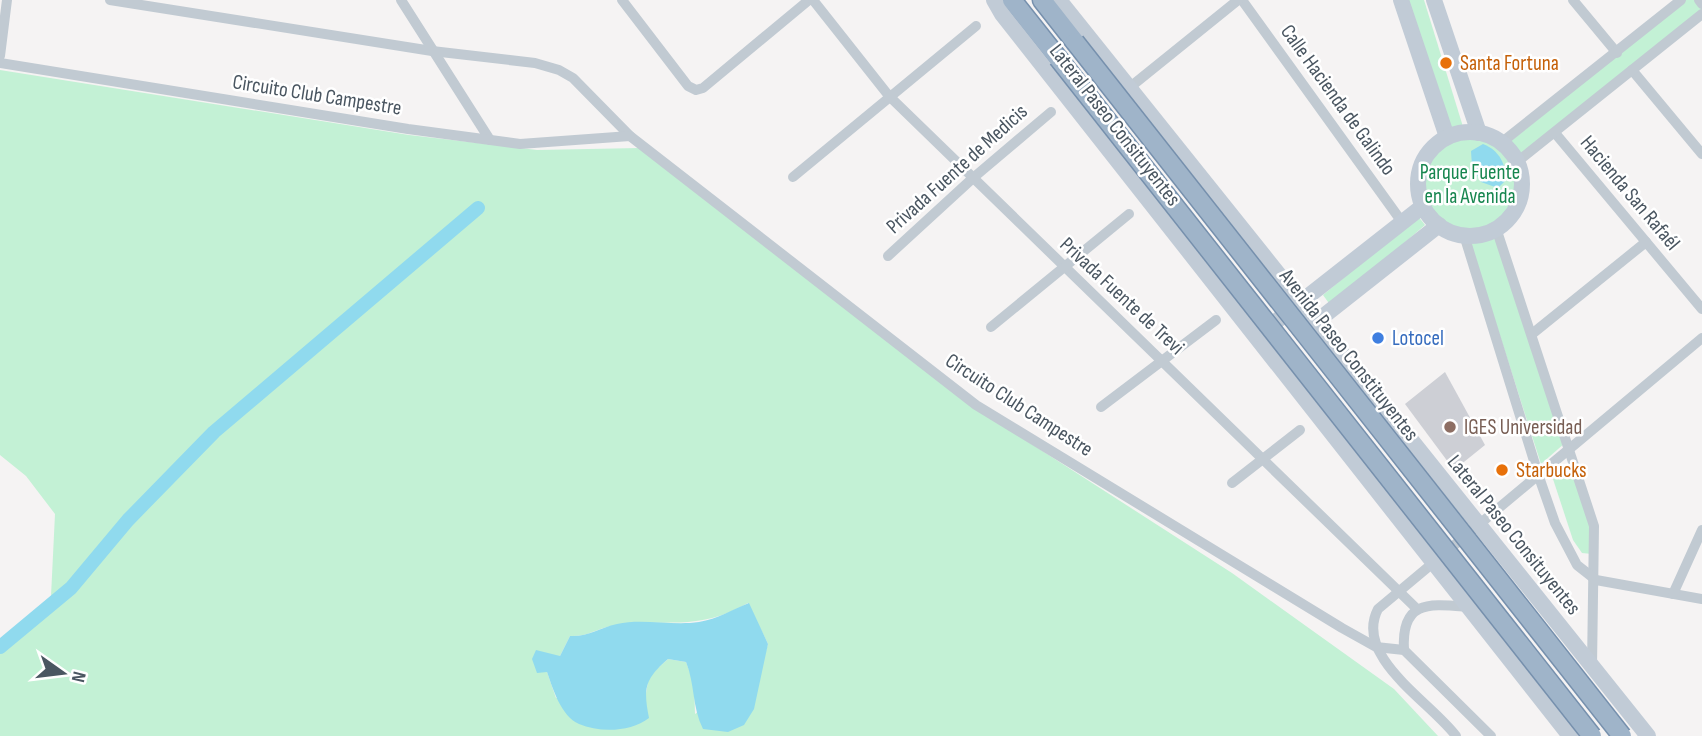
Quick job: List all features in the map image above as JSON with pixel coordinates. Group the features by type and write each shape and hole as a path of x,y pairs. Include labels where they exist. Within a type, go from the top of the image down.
{"highway":[{"name":"Avenida Paseo Constituyentes","path":"1012,0 1592,736"},
{"name":"Avenida Paseo Constituyentes","path":"1042,0 1622,736"}],"main road":[{"name":"Lateral Paseo Consituyentes","path":"994,0 1010,25 1570,736"},
{"name":"Lateral Paseo Consituyentes","path":"1059,0 1648,736"},
{"path":"1401,0 1447,138"},
{"path":"1434,0 1479,133"},
{"path":"1463,132 1479,133 1502,143 1517,162 1521,183 1518,201 1510,216 1496,228 1481,234 1464,235 1439,225 1423,206 1418,187 1422,165 1432,149 1447,138 1463,132"},
{"path":"1256,338 1423,206"},
{"path":"1316,322 1439,225"},
{"path":"1502,649 1504,628 1519,613 1534,610 1554,618"}],"street":[{"path":"0,56 7,0"},
{"name":"Circuito Club Campestre","path":"110,0 432,51 535,64 559,70 573,78 630,136 976,405 1376,647 1404,650"},
{"path":"401,0 490,140"},
{"path":"622,0 688,86 696,90 703,88 811,0"},
{"name":"Privada Fuente de Trevi","path":"811,0 889,96 1063,268 1163,360 1417,608"},
{"path":"1129,88 1240,0"},
{"name":"Calle Hacienda de Galindo","path":"1240,0 1402,222"},
{"path":"1573,0 1617,53"},
{"path":"1502,143 1681,0"},
{"path":"1517,162 1702,15"},
{"path":"793,177 976,26"},
{"name":"Circuito Club Campestre","path":"0,63 520,144 630,136"},
{"path":"1632,70 1702,154"},
{"name":"Privada Fuente de Medicis","path":"888,256 973,178 1051,112"},
{"name":"Hacienda San Rafaél","path":"1555,133 1702,309"},
{"path":"991,327 1129,214"},
{"path":"1496,228 1594,526 1596,580 1592,666"},
{"path":"1464,235 1539,477 1555,523 1577,565 1596,580 1702,599"},
{"path":"1532,334 1646,242"},
{"path":"1101,407 1216,320"},
{"path":"1376,647 1371,627 1373,619 1398,590 1480,526 1702,338"},
{"path":"1232,483 1300,430"},
{"path":"1673,594 1701,536"},
{"path":"1470,607 1434,605 1417,608 1405,623 1404,650 1492,736"},
{"name":"Circuito Club Campestre","path":"1376,647 1392,671 1456,736"}],"green space":[{"path":"1406,0 1424,0 1464,130 1449,133"},
{"path":"1685,0 1702,0 1702,9 1518,159 1506,145"},
{"path":"0,70 409,135 537,150 639,148 974,407 1232,573 1394,689 1438,736 0,736 0,643 51,596 55,514 26,476 0,455","holes":["748,603 768,644 761,667 695,714 694,683 686,662 668,659 649,676 645,699 556,698 547,672 560,656 570,636 611,626 696,621 712,618"]},
{"name":"Parque Fuente en la Avenida","path":"1470,133 1499,141 1513,155 1521,184 1513,213 1499,227 1470,235 1441,227 1427,213 1419,184 1427,155 1441,141"},
{"path":"1418,216 1425,225 1331,306 1323,295"},
{"path":"1496,235 1565,443 1541,464 1469,239"},
{"path":"1573,464 1591,527 1592,554 1582,553 1573,540 1553,479"}],"water":[{"path":"1483,144 1498,154 1503,164 1505,181 1498,188 1481,182 1472,166 1471,151"},
{"path":"749,603 768,644 754,709 744,725 728,732 703,729 686,662 668,659 654,672 646,691 649,718 633,726 606,730 579,724 567,715 558,701 547,672 537,673 532,659 536,650 560,656 570,636 627,622 706,621"}],"building":[{"name":"IGES Universidad","path":"1445,372 1485,445 1454,470 1405,404"}],"waterway":[{"path":"0,647 71,588 128,520 214,432 478,208"}],"place":[{"name":"Santa Fortuna","path":"1446,63"},
{"name":"Lotocel","path":"1378,338"},
{"name":"IGES Universidad","path":"1450,427"},
{"name":"Starbucks","path":"1502,470"}]}
